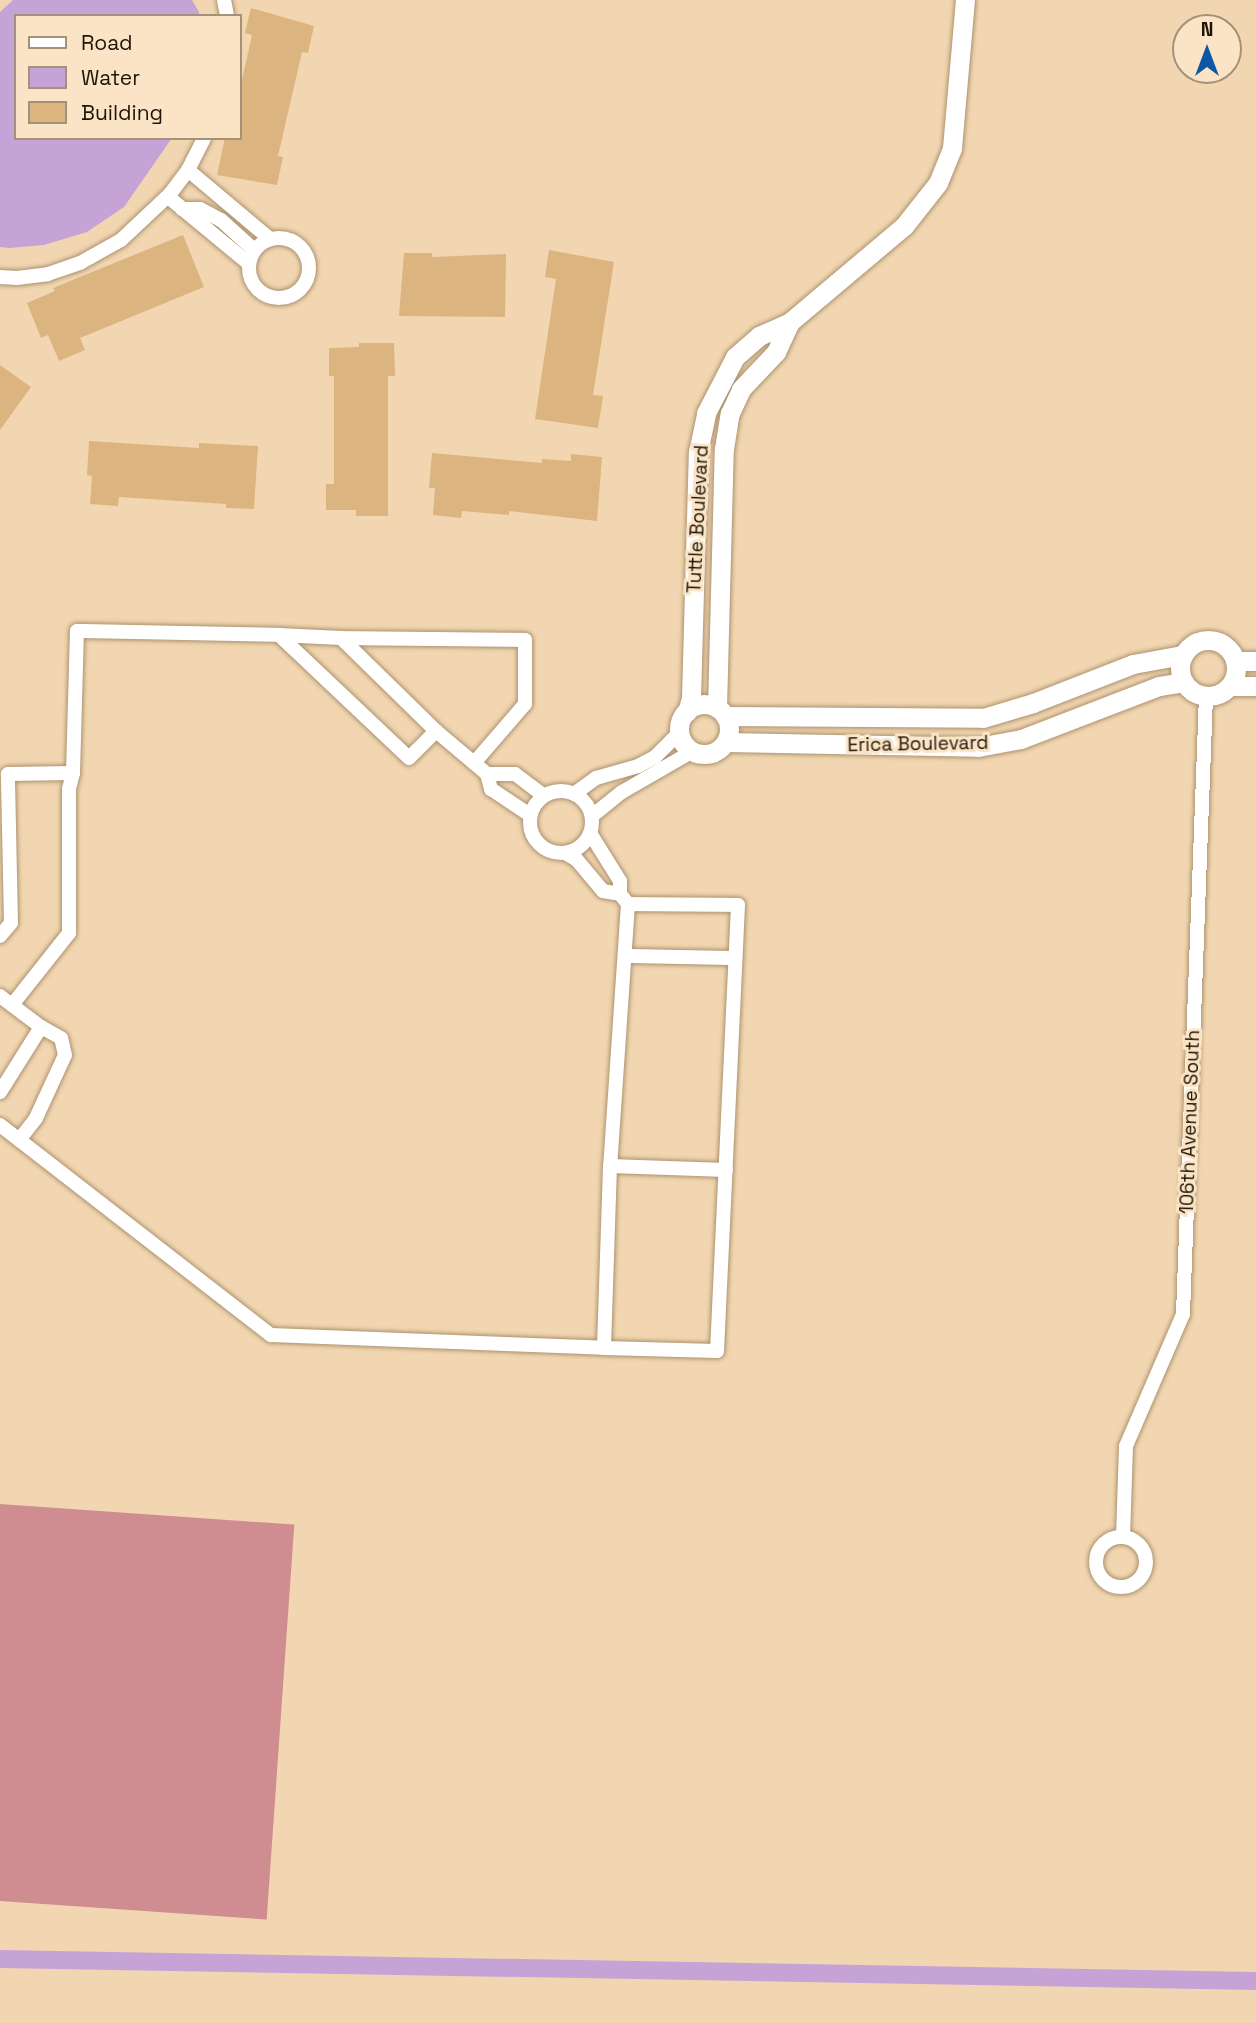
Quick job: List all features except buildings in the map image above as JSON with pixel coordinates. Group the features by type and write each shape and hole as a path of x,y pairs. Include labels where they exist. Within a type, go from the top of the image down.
{"street":[{"name":"Tuttle Boulevard","path":"687,712 691,698 698,452 706,412 735,357 759,336 790,322 904,226 939,183 952,148 965,0"},
{"path":"0,276 17,278 48,274 80,263 121,240 170,194 188,170 203,140"},
{"path":"170,194 182,209 200,209 221,220 250,256 250,280 264,295 284,298 302,289 309,271 305,252 290,240 270,239 188,170"},
{"path":"250,256 270,239"},
{"name":"Tuttle Boulevard","path":"721,712 723,463 730,413 741,389 776,352 790,322"},
{"path":"19,1140 36,1118 65,1055 61,1038 41,1027 6,1000 69,933 69,789 73,773 77,631 525,640 525,704 474,763"},
{"path":"279,635 408,758 436,731"},
{"path":"341,638 436,731 487,774 491,789 530,815"},
{"path":"1206,640 1224,645 1235,661 1236,670 1230,686 1223,692 1206,696 1190,689 1181,674 1184,655 1189,648 1206,640"},
{"name":"Erica Boulevard","path":"721,712 983,718 1032,703 1133,664 1184,655"},
{"path":"1235,661 1256,661"},
{"name":"Erica Boulevard","path":"726,742 978,747 1021,739 1159,685 1184,682"},
{"path":"1230,686 1256,686"},
{"name":"106th Avenue South","path":"1123,1536 1126,1446 1183,1314 1206,696"},
{"path":"0,1125 271,1335 717,1351 738,905 624,899 603,891 577,860 565,853 545,849 531,833 530,815 536,803 544,796 553,792 574,793 596,778 638,766 655,757 680,732 687,712 701,705 721,712 729,729 726,742 713,753 693,751 683,743 680,732"},
{"path":"592,817 622,792 693,751"},
{"path":"0,936 11,923 8,774 73,773"},
{"path":"487,774 515,775 544,796"},
{"path":"565,853 583,844 590,833 592,817 588,807 574,793"},
{"path":"590,833 620,881 624,899 626,956 610,1166 604,1348"},
{"path":"626,956 735,958"},
{"path":"0,1092 41,1027"},
{"path":"610,1166 726,1170"}],"shaded area":[{"path":"0,1504 294,1525 267,1920 0,1901"}],"water":[{"path":"13,0 192,0 199,12 14,14 14,140 171,140 124,207 87,232 44,245 0,247 0,12"}],"waterway":[{"path":"0,1959 1256,1981"}]}
